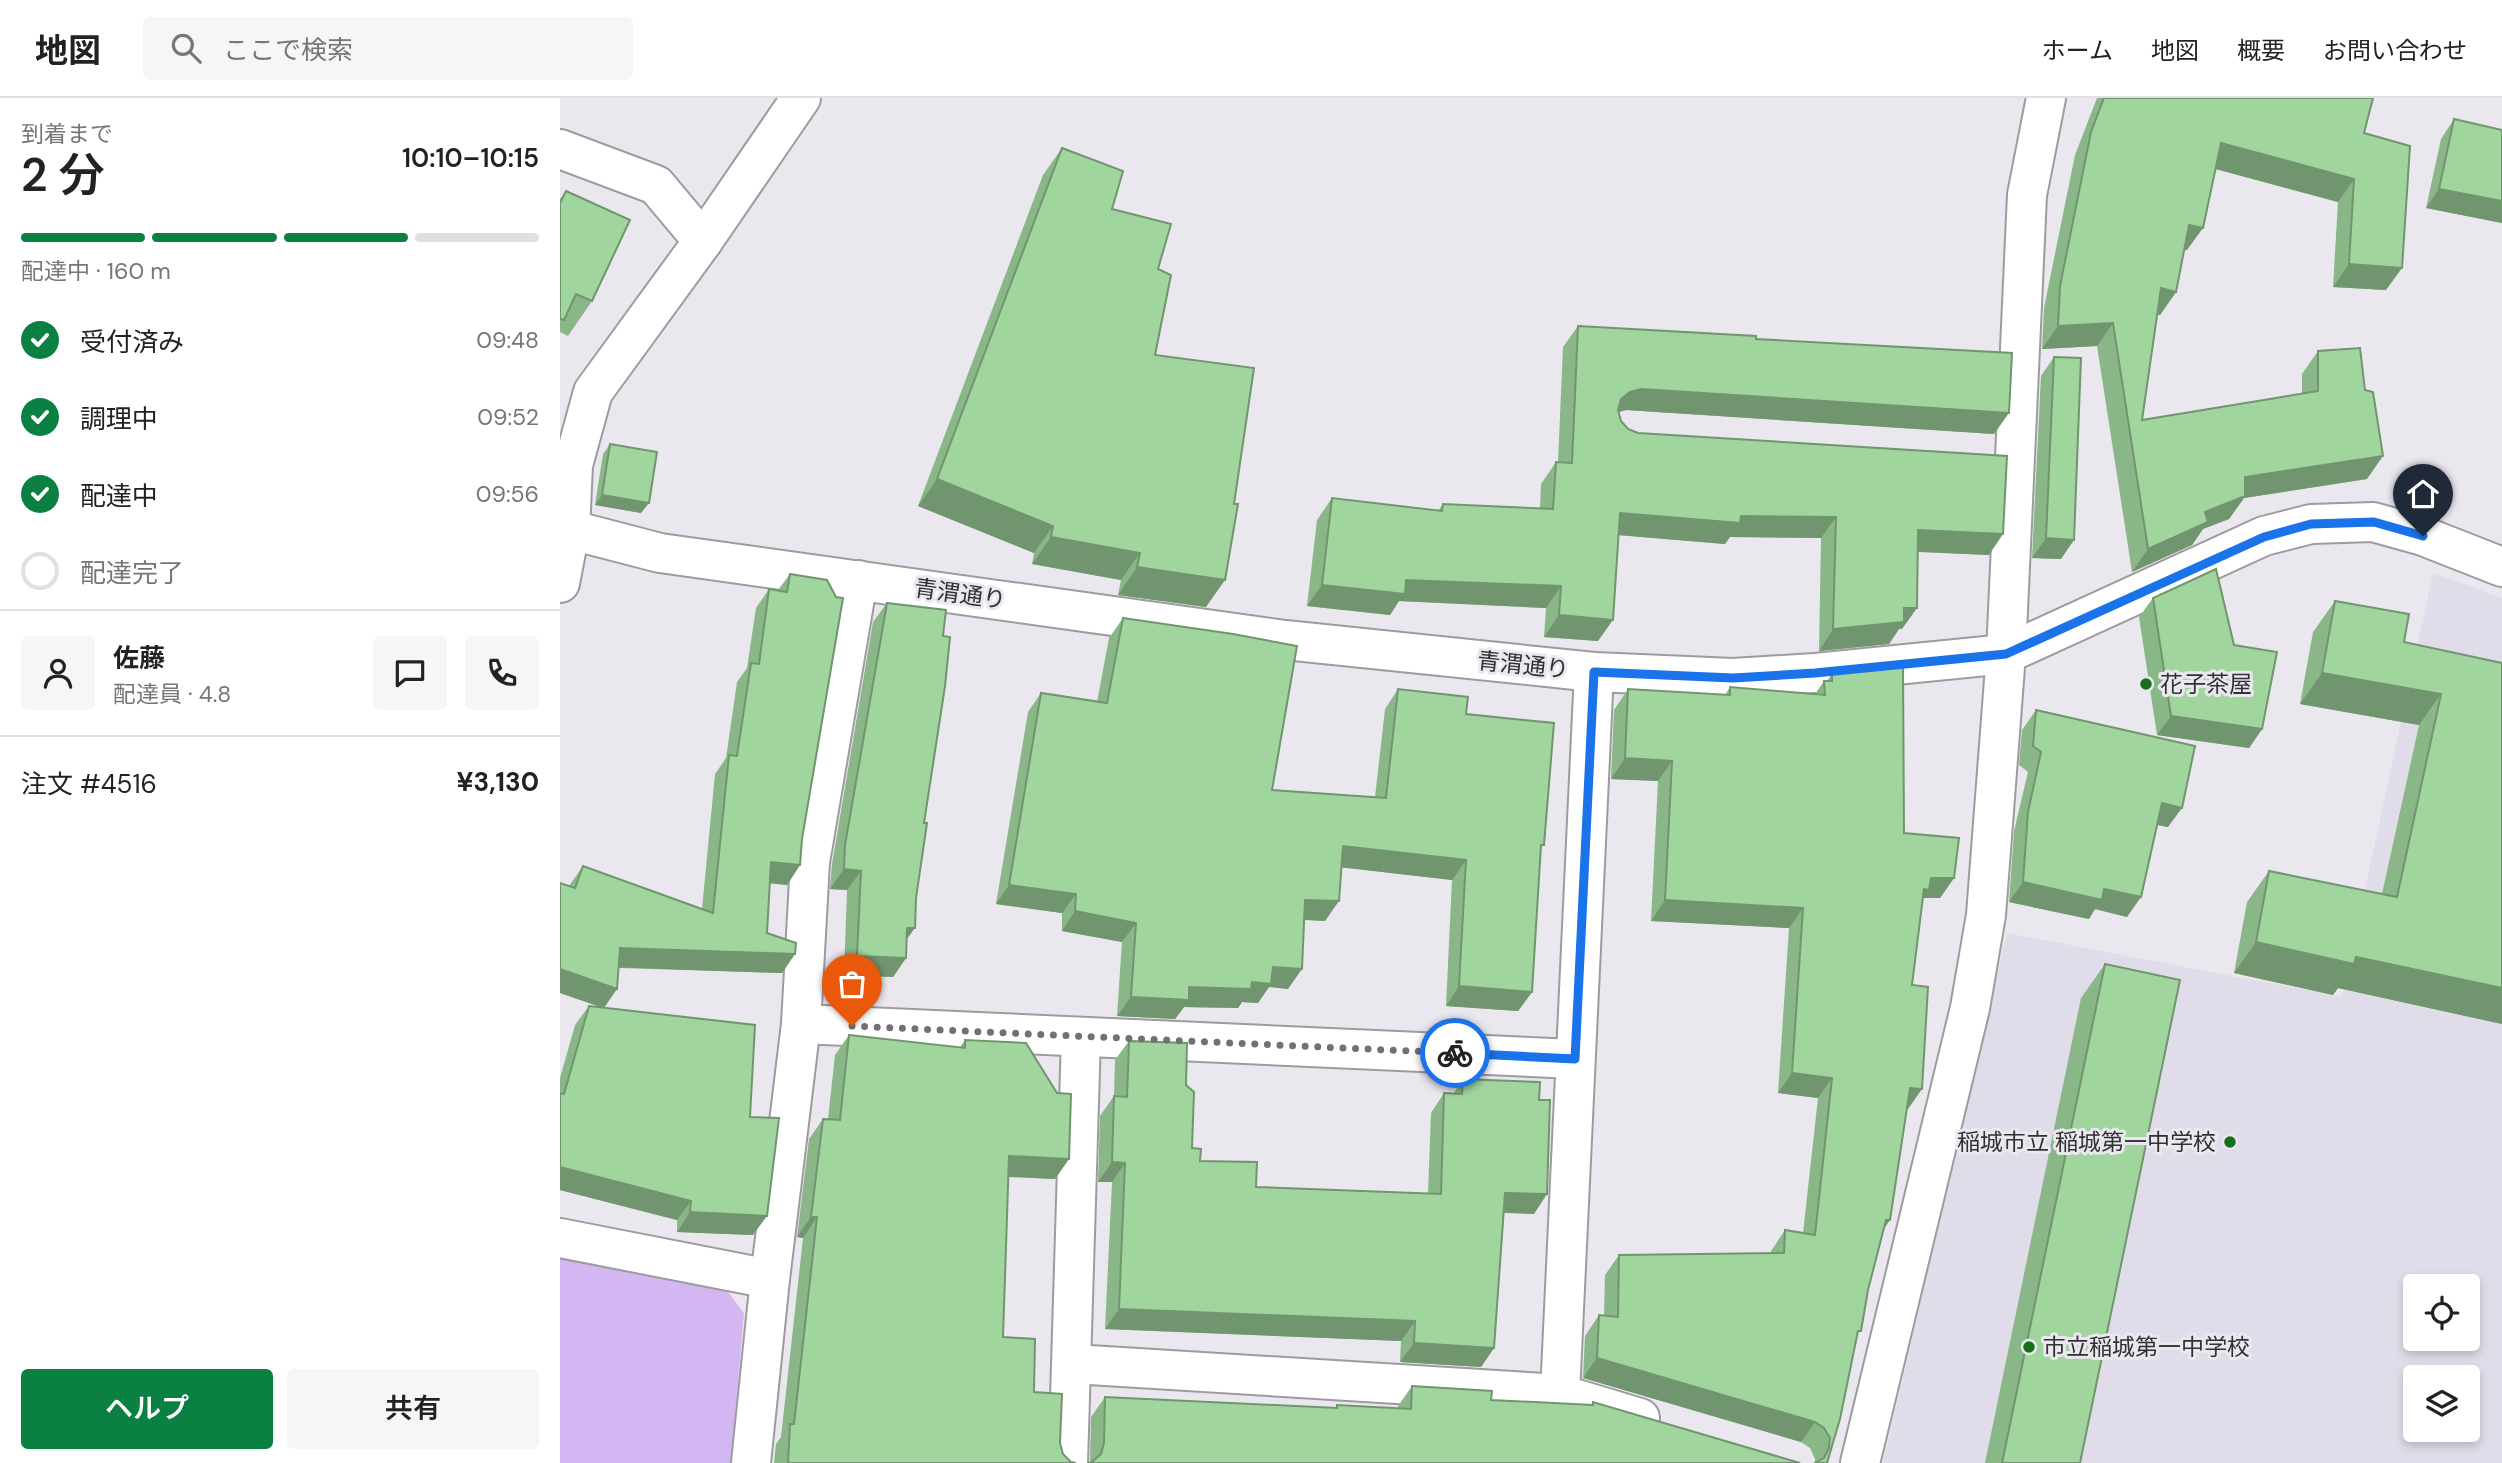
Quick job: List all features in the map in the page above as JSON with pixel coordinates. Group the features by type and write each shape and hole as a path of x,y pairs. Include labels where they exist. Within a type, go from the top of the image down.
{"street":[{"path":"560,583 573,465 593,392 703,241 801,98"},
{"path":"1860,1463 1970,1008 1986,915 2006,654 2001,456 2027,195 2046,98"},
{"path":"560,149 656,185 703,241"},
{"name":"青渭通り","path":"565,529 660,553 1285,640 1594,672 1733,678 1815,673 2006,654 2264,537 2311,524 2374,522 2423,536 2502,567"},
{"path":"751,1463 770,1279 802,1024 810,862 858,580"},
{"path":"1560,1394 1594,672"},
{"path":"802,1024 1575,1059"},
{"path":"1068,1463 1082,1037"},
{"path":"560,1238 770,1279"},
{"path":"1073,1364 1560,1394 1677,1429"}],"shaded area":[{"name":"稲城市立 稲城第一中学校","path":"2433,573 2502,598 2502,1463 1883,1463 2007,933 2342,997"},
{"path":"560,1259 725,1288 744,1313 731,1463 560,1463"}],"building":[{"path":"2104,98 2373,98 2364,133 2410,146 2402,268 2349,264 2354,179 2221,143 2203,228 2189,225 2176,292 2161,288 2142,420 2318,391 2318,351 2360,348 2365,390 2373,392 2383,456 2245,477 2245,496 2205,512 2208,522 2148,549 2113,323 2058,326 2060,286 2091,132"},
{"path":"2454,119 2502,130 2502,201 2439,189"},
{"path":"1062,148 1123,171 1112,209 1171,224 1158,269 1171,275 1155,355 1254,368 1234,504 1238,504 1225,580 1137,567 1140,553 1051,537 1053,526 937,479"},
{"path":"566,191 630,220 592,301 576,294 564,320 560,319 560,203"},
{"path":"1578,326 2012,353 2009,413 1641,389 1630,392 1621,399 1618,410 1621,421 1628,429 1638,433 2007,456 2003,534 1918,530 1917,608 1904,608 1904,622 1833,629 1836,517 1741,516 1740,523 1620,513 1613,620 1559,615 1561,586 1406,580 1405,594 1322,585 1332,498 1442,511 1443,504 1553,509 1556,462 1572,463"},
{"path":"2054,357 2081,358 2074,540 2046,538"},
{"path":"610,444 657,452 649,503 602,495"},
{"path":"2216,569 2234,645 2277,652 2262,729 2171,716 2153,598"},
{"path":"790,574 827,580 836,597 843,598 802,839 800,865 771,862 767,933 796,943 795,954 620,948 617,989 560,969 560,883 575,888 583,866 713,913 729,755 737,756 751,663 759,664 769,589 787,592"},
{"path":"2335,601 2409,614 2404,642 2502,663 2502,988 2356,957 2354,964 2256,942 2269,871 2397,897 2441,694 2322,673"},
{"path":"887,603 946,610 943,636 950,637 924,823 927,823 916,898 915,928 907,928 906,958 857,956 861,871 844,869 845,845"},
{"path":"1123,618 1297,646 1272,790 1386,798 1398,689 1468,697 1466,714 1554,723 1544,845 1541,845 1532,992 1459,986 1466,860 1343,846 1339,901 1305,900 1302,969 1273,967 1271,984 1252,982 1251,989 1189,987 1189,1000 1131,997 1136,923 1075,911 1076,894 1009,885 1041,693 1107,703"},
{"path":"1903,667 1904,833 1959,838 1954,878 1931,878 1929,890 1924,889 1912,985 1928,987 1922,1089 1910,1088 1890,1220 1886,1220 1868,1290 1840,1419 1827,1463 1815,1463 1824,1458 1830,1438 1824,1428 1815,1422 1597,1358 1599,1315 1618,1317 1619,1255 1784,1253 1785,1230 1815,1235 1832,1078 1792,1073 1803,908 1665,900 1672,761 1625,758 1628,689 1730,695 1730,687 1825,695 1824,681 1832,681 1832,674"},
{"path":"2036,710 2195,746 2182,808 2162,803 2141,897 2104,889 2102,900 2023,882 2028,812 2041,752 2033,746"},
{"path":"2105,964 2180,980 2080,1463 2002,1463"},
{"path":"589,1006 755,1025 750,1117 779,1118 767,1216 690,1212 691,1201 560,1167 560,1093 564,1094"},
{"path":"849,1035 965,1048 965,1040 1026,1043 1057,1093 1071,1094 1069,1159 1009,1156 1003,1337 1035,1339 1034,1392 1062,1394 1060,1443 1063,1454 1076,1463 788,1463 790,1424 794,1424 817,1217 811,1217 823,1119 840,1120"},
{"path":"1129,1041 1187,1043 1186,1085 1194,1092 1192,1148 1201,1149 1200,1161 1257,1162 1256,1187 1441,1194 1444,1093 1462,1094 1463,1079 1540,1082 1539,1100 1550,1100 1547,1194 1505,1193 1494,1348 1414,1343 1415,1321 1119,1309 1125,1163 1112,1162 1114,1096 1127,1097"},
{"path":"1412,1386 1492,1391 1491,1400 1593,1405 1593,1402 1800,1463 1088,1463 1101,1454 1104,1443 1105,1397 1411,1409"}],"way so far":[{"path":"852,1026 1455,1053"}],"place":[{"name":"花子茶屋","path":"2146,684"},
{"name":"稲城市立 稲城第一中学校","path":"2230,1142"},
{"name":"市立稲城第一中学校","path":"2029,1347"}],"route":[{"path":"1455,1053 1575,1059 1594,672 1733,678 1815,673 2006,654 2264,537 2311,524 2374,522 2423,536"}]}
